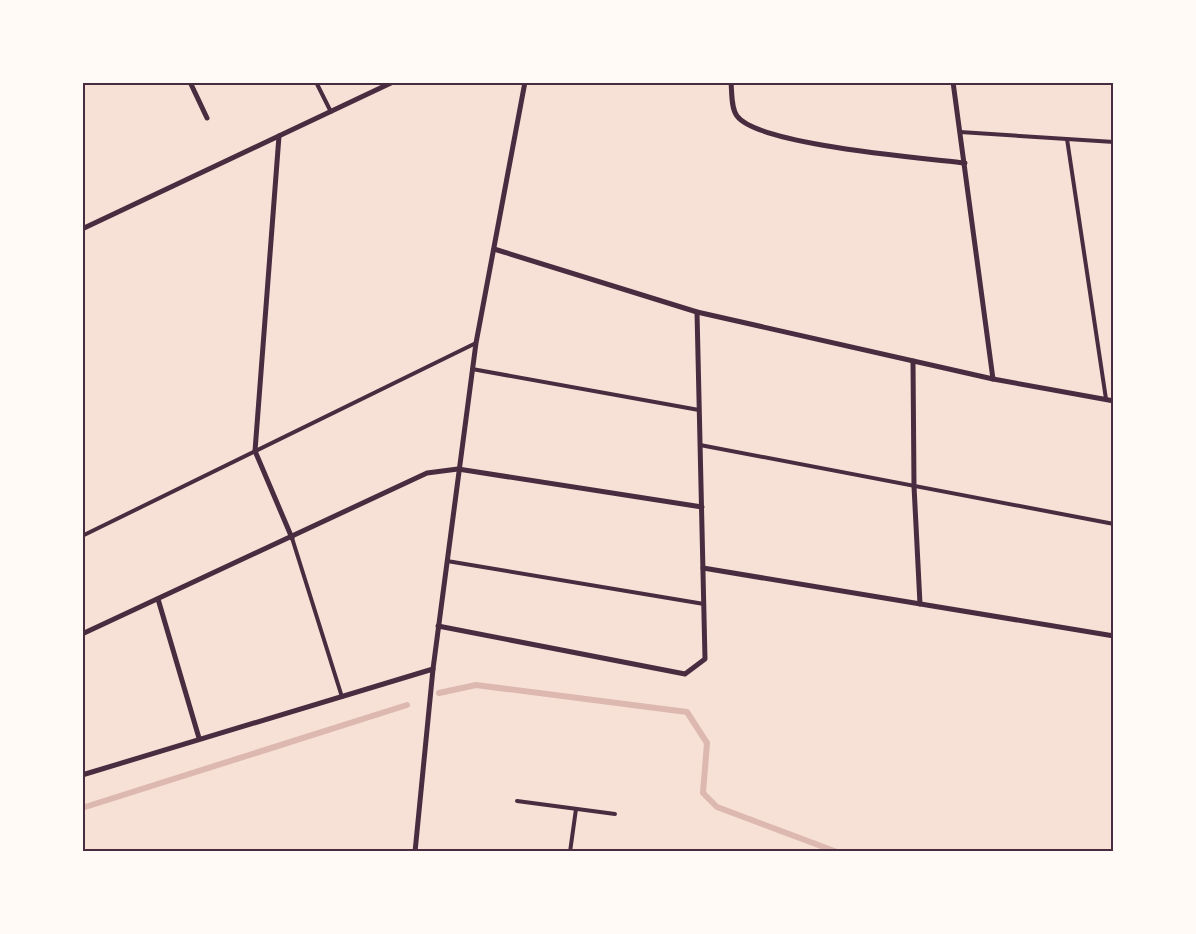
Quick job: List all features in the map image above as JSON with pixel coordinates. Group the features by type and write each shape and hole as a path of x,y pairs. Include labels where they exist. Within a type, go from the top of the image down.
{"street":[{"path":"190,82 207,118"},
{"path":"82,229 393,82"},
{"path":"415,852 438,626 472,369 525,82"},
{"path":"731,82 737,116 758,131 798,142 965,163"},
{"path":"953,82 993,379"},
{"path":"279,136 255,451 292,538"},
{"path":"494,249 697,312 993,379 1114,401"},
{"path":"438,626 685,674 705,659 697,312"},
{"path":"913,361 914,486 920,604"},
{"path":"82,634 292,538 427,473 458,469 702,507"},
{"path":"703,568 1114,636"},
{"path":"158,599 199,738"},
{"path":"82,775 199,738 433,670"}],"lane":[{"path":"316,82 331,112"},
{"path":"960,132 1114,142"},
{"path":"1067,139 1106,399"},
{"path":"82,536 476,343"},
{"path":"472,369 699,410"},
{"path":"700,446 1114,524"},
{"path":"292,538 342,697"},
{"path":"447,561 704,604"},
{"path":"517,801 615,814"},
{"path":"570,852 576,809"}],"waterway":[{"path":"439,693 476,685 687,712 707,743 703,793 717,807 837,852"},
{"path":"82,808 407,705"}]}
